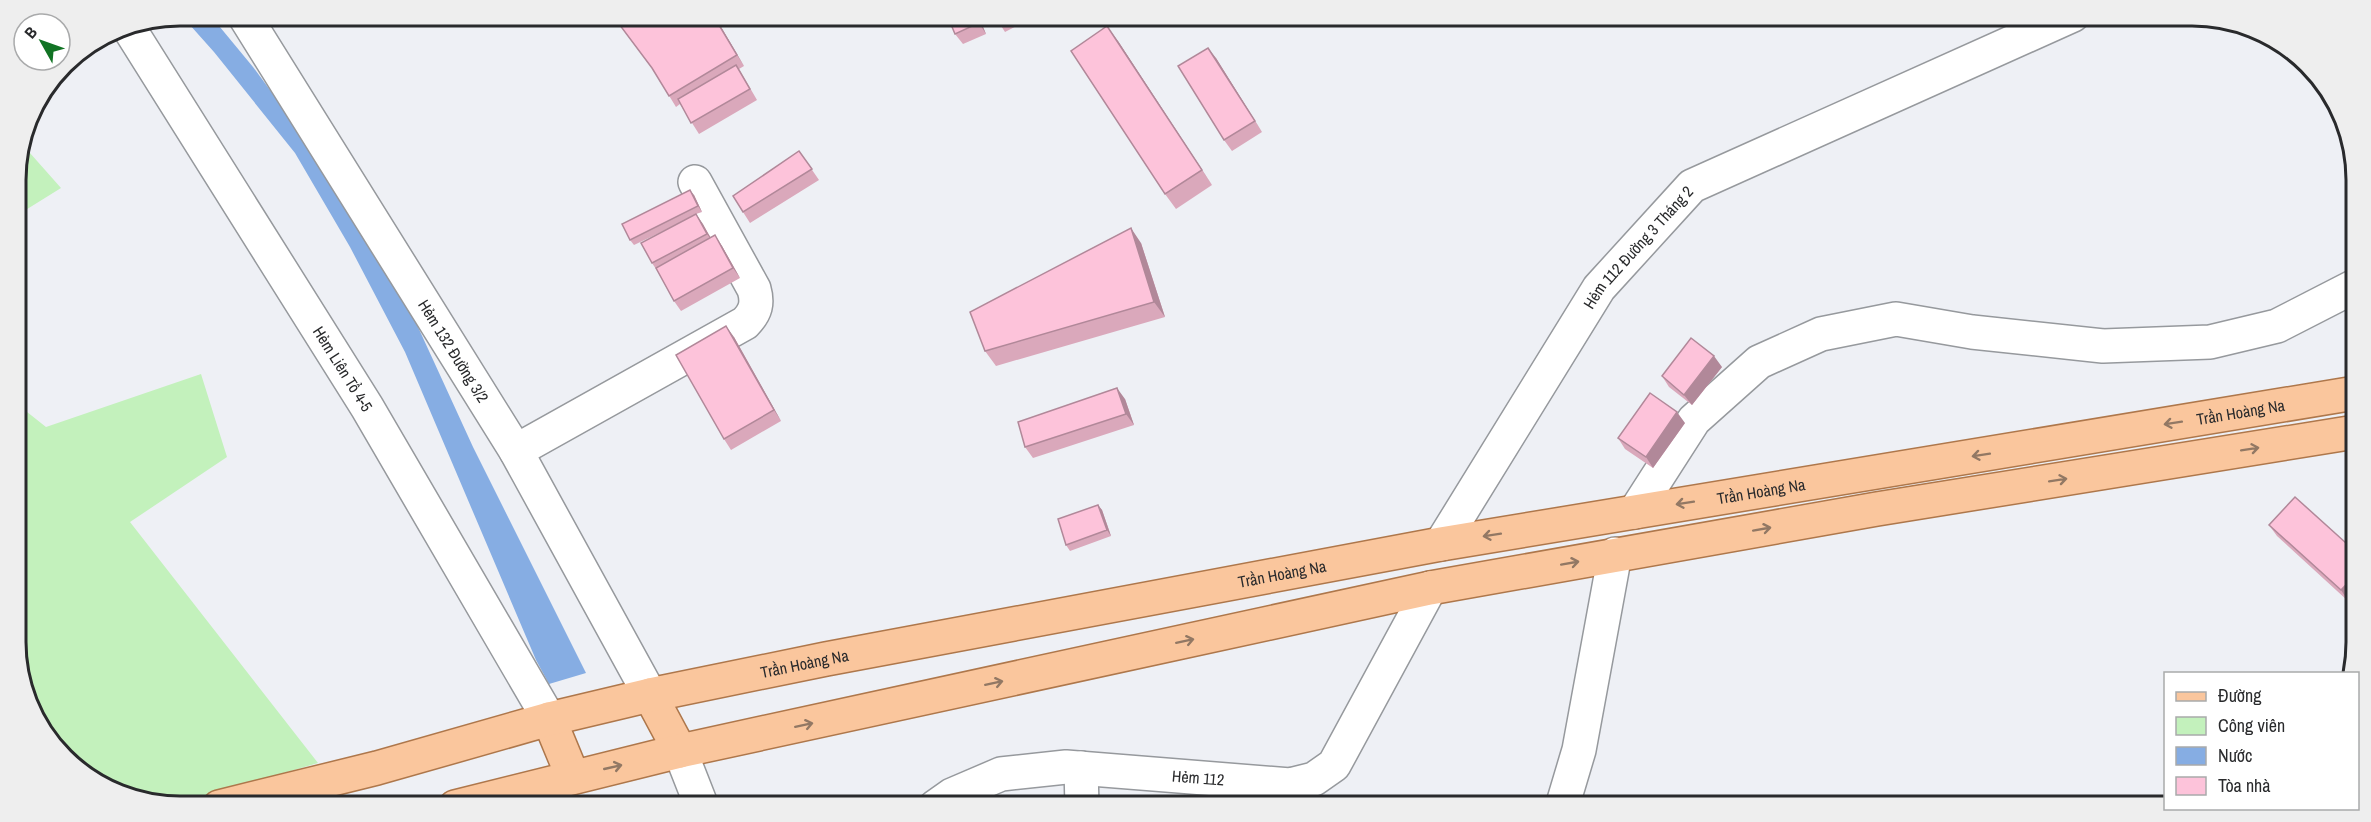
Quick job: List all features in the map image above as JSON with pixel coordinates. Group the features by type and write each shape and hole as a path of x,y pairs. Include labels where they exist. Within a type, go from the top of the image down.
{"main road":[{"name":"Trần Hoàng Na","path":"264,796 650,695 826,659 1441,544 2346,394"},
{"path":"498,796 680,751 1430,588 1615,554 2346,433"},
{"path":"650,695 680,751"},
{"path":"549,720 573,777"}],"street":[{"name":"Hẻm 132 Đường 3/2","path":"250,25 516,451 650,695"},
{"name":"Hẻm 112 Đường 3 Tháng 2","path":"1441,544 1599,288 1692,186 2051,25"},
{"name":"Hẻm Liên Tổ 4-5","path":"132,33 367,407 549,720"},
{"path":"516,451 745,323 753,315 756,306 754,289 695,182"},
{"path":"1635,512 1694,420 1759,362 1821,334 1896,319 1972,332 2103,346 2210,342 2277,326 2346,291"},
{"path":"1565,796 1584,728 1615,554"},
{"name":"Hẻm 112","path":"951,796 1001,774 1081,768 1290,785 1314,779 1334,765 1430,588"},
{"path":"680,751 698,796"},
{"path":"1081,768 1082,796"}],"green space":[{"path":"29,152 61,188 26,210 26,170"},
{"path":"201,374 227,457 130,522 318,763 205,796 160,795 130,788 94,771 64,744 51,728 34,692 28,672 26,652 26,411 46,427"}],"water":[{"path":"190,25 218,25 253,67 301,132 396,279 473,447 586,673 549,684 536,660 405,352 350,247 295,153"}],"building":[{"path":"620,25 719,25 737,55 669,96 652,68"},
{"path":"951,25 975,25 955,34"},
{"path":"1107,26 1202,170 1165,194 1071,51"},
{"path":"1208,48 1255,121 1224,140 1178,66"},
{"path":"736,65 750,89 691,123 678,99"},
{"path":"799,151 812,169 743,212 733,196"},
{"path":"690,190 698,206 630,240 622,224"},
{"path":"696,214 707,234 652,263 641,243"},
{"path":"1131,228 1154,302 985,351 970,312"},
{"path":"715,235 733,268 674,301 656,268"},
{"path":"726,326 774,410 724,439 676,355"},
{"path":"1691,338 1714,356 1684,395 1662,376"},
{"path":"1117,388 1126,414 1025,447 1018,422"},
{"path":"1650,393 1677,412 1646,457 1618,438"},
{"path":"2295,497 2346,543 2346,585 2341,590 2269,525"},
{"path":"1098,505 1107,530 1066,545 1058,519"}]}
